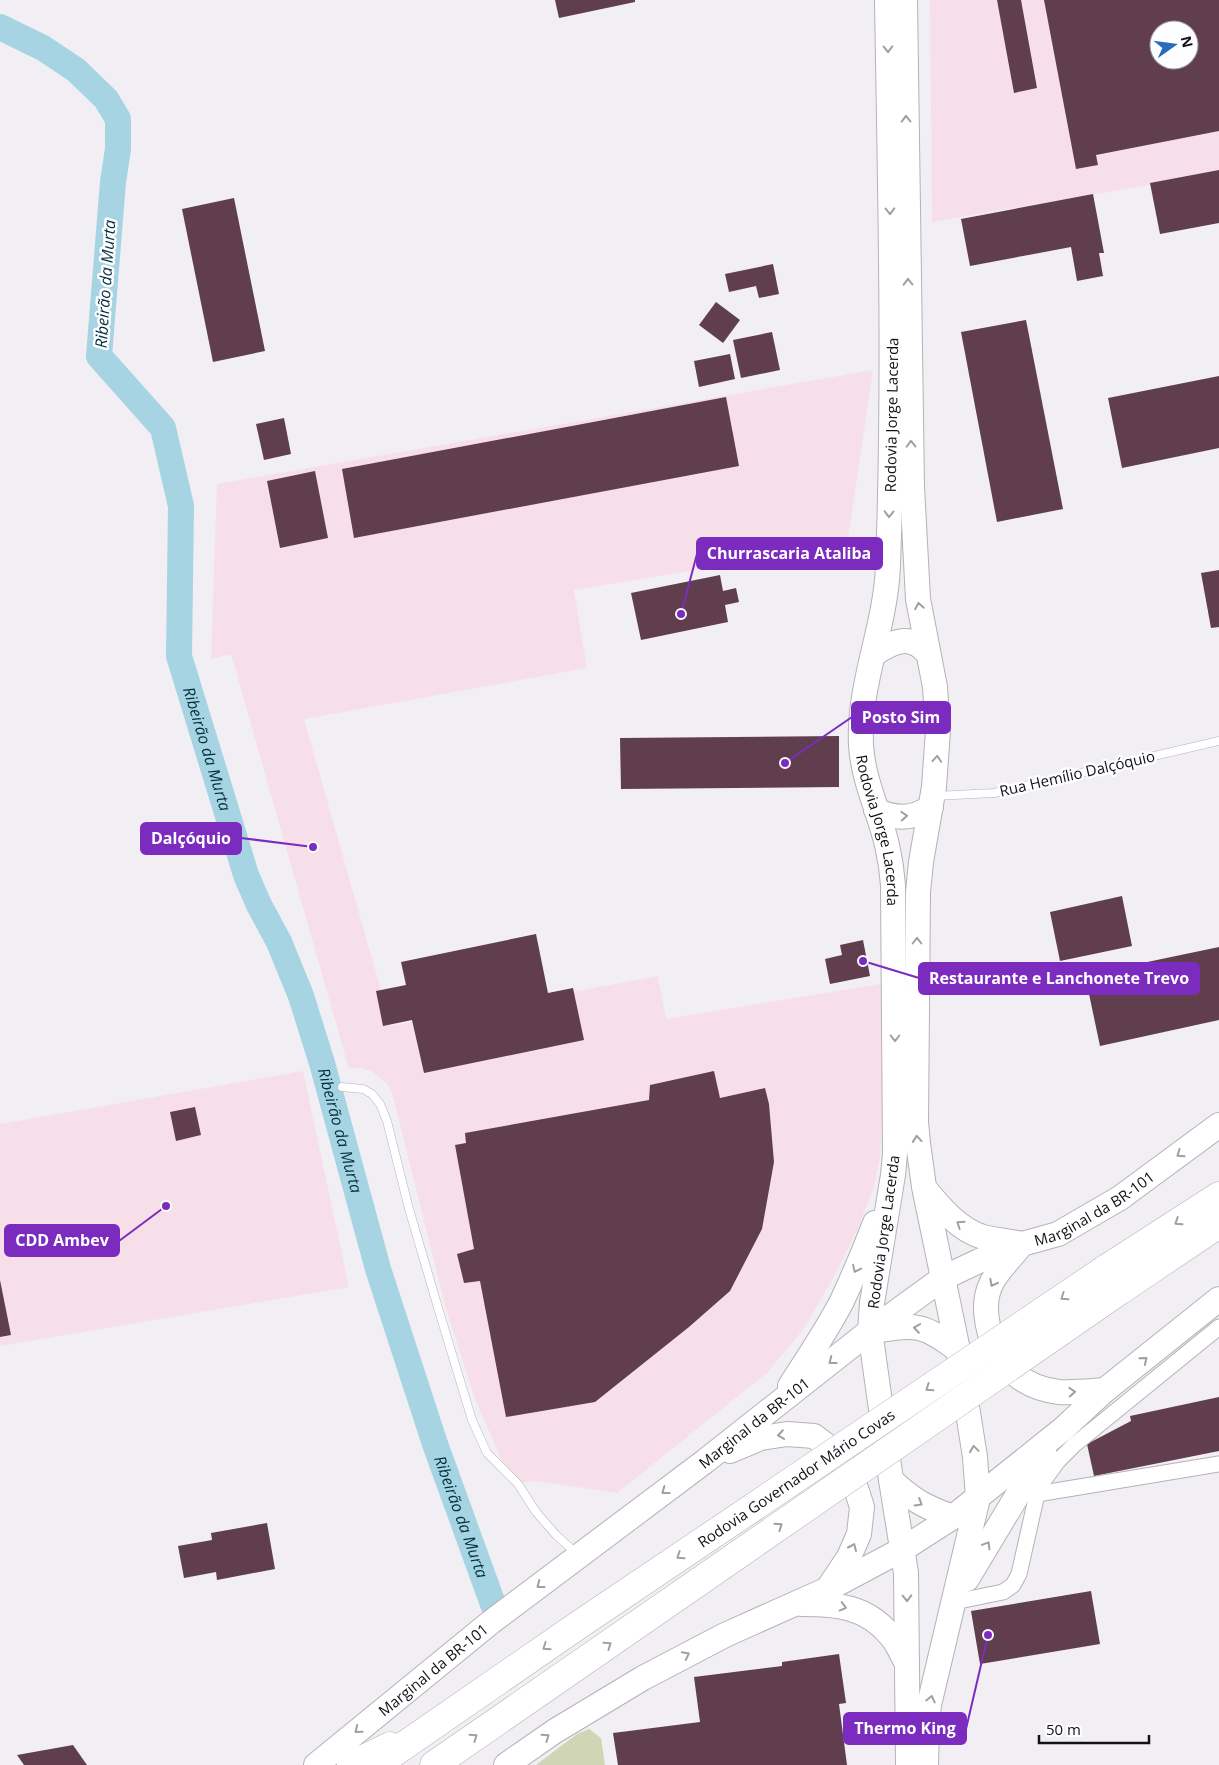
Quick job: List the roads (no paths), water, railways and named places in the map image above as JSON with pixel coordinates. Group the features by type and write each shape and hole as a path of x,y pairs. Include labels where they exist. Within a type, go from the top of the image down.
{"highway":[{"name":"Rodovia Governador Mário Covas","path":"434,1765 739,1554 1112,1280 1219,1196"},
{"name":"Rodovia Governador Mário Covas","path":"376,1765 721,1529 1112,1280 1174,1254 1219,1224"},
{"path":"1174,1254 1219,1231"},
{"path":"351,1765 432,1726"}],"main road":[{"name":"Rodovia Jorge Lacerda","path":"887,0 892,354 888,550 886,589 874,654 865,683 860,728 865,772 887,844 893,885 895,1136 893,1174 872,1302 870,1331 891,1480 903,1549 907,1593 908,1765"},
{"name":"Rodovia Jorge Lacerda","path":"905,0 912,487 918,599 935,687 938,722 937,767 921,862 917,915 917,1132 924,1187 958,1350 975,1457 978,1498 929,1705 926,1765"},
{"path":"874,654 885,646 902,641 922,647 928,654"},
{"path":"876,810 895,817 914,816 932,802"},
{"name":"Marginal da BR-101","path":"316,1765 484,1627 704,1462 870,1331 943,1278 1022,1244 1058,1234 1120,1198 1219,1125"},
{"path":"780,1401 821,1338 842,1301 862,1257 893,1174"},
{"path":"924,1187 940,1207 964,1227 980,1236 1022,1244 992,1281 986,1299 986,1316 991,1337 1000,1357 1012,1373 1025,1382 1041,1389 1061,1392 1106,1390"},
{"path":"506,1765 571,1720 643,1678 725,1635 828,1589 903,1549 953,1517 1063,1430 1106,1390 1219,1299"},
{"path":"870,1331 901,1326 923,1328 940,1336 958,1350"},
{"path":"954,1602 1026,1480 1063,1430"},
{"path":"704,1462 761,1438 787,1434 814,1436 835,1452 853,1479 862,1507 859,1534 849,1557 828,1589"},
{"path":"891,1480 906,1495 925,1507 953,1517"},
{"path":"795,1604 833,1604 859,1611 878,1622 891,1636 907,1664"}],"street":[{"path":"954,1602 1003,1592 1013,1585 1019,1574 1037,1494 1044,1480 1058,1461 1074,1445 1219,1327"},
{"path":"1037,1494 1219,1464"}],"lane":[{"name":"Rua Hemílio Dalçóquio","path":"932,802 994,793 1219,741"},
{"path":"342,1087 363,1089 372,1094 380,1104 387,1121 409,1209 439,1311 472,1420 487,1453 518,1484 536,1512 556,1535 579,1556"}],"waterway":[{"name":"Ribeirão da Murta","path":"0,27 43,48 76,70 106,99 118,119 118,149 113,182 99,356 163,428 181,506 179,656 246,875 259,905 279,942 301,996 322,1063 378,1269 435,1444 493,1604"}],"place":[{"name":"Churrascaria Ataliba","path":"681,614"},
{"name":"Posto Sim","path":"785,763"},
{"name":"Dalçóquio","path":"313,847"},
{"name":"Restaurante e Lanchonete Trevo","path":"863,961"},
{"name":"CDD Ambev","path":"166,1206"},
{"name":"Thermo King","path":"988,1635"}]}
